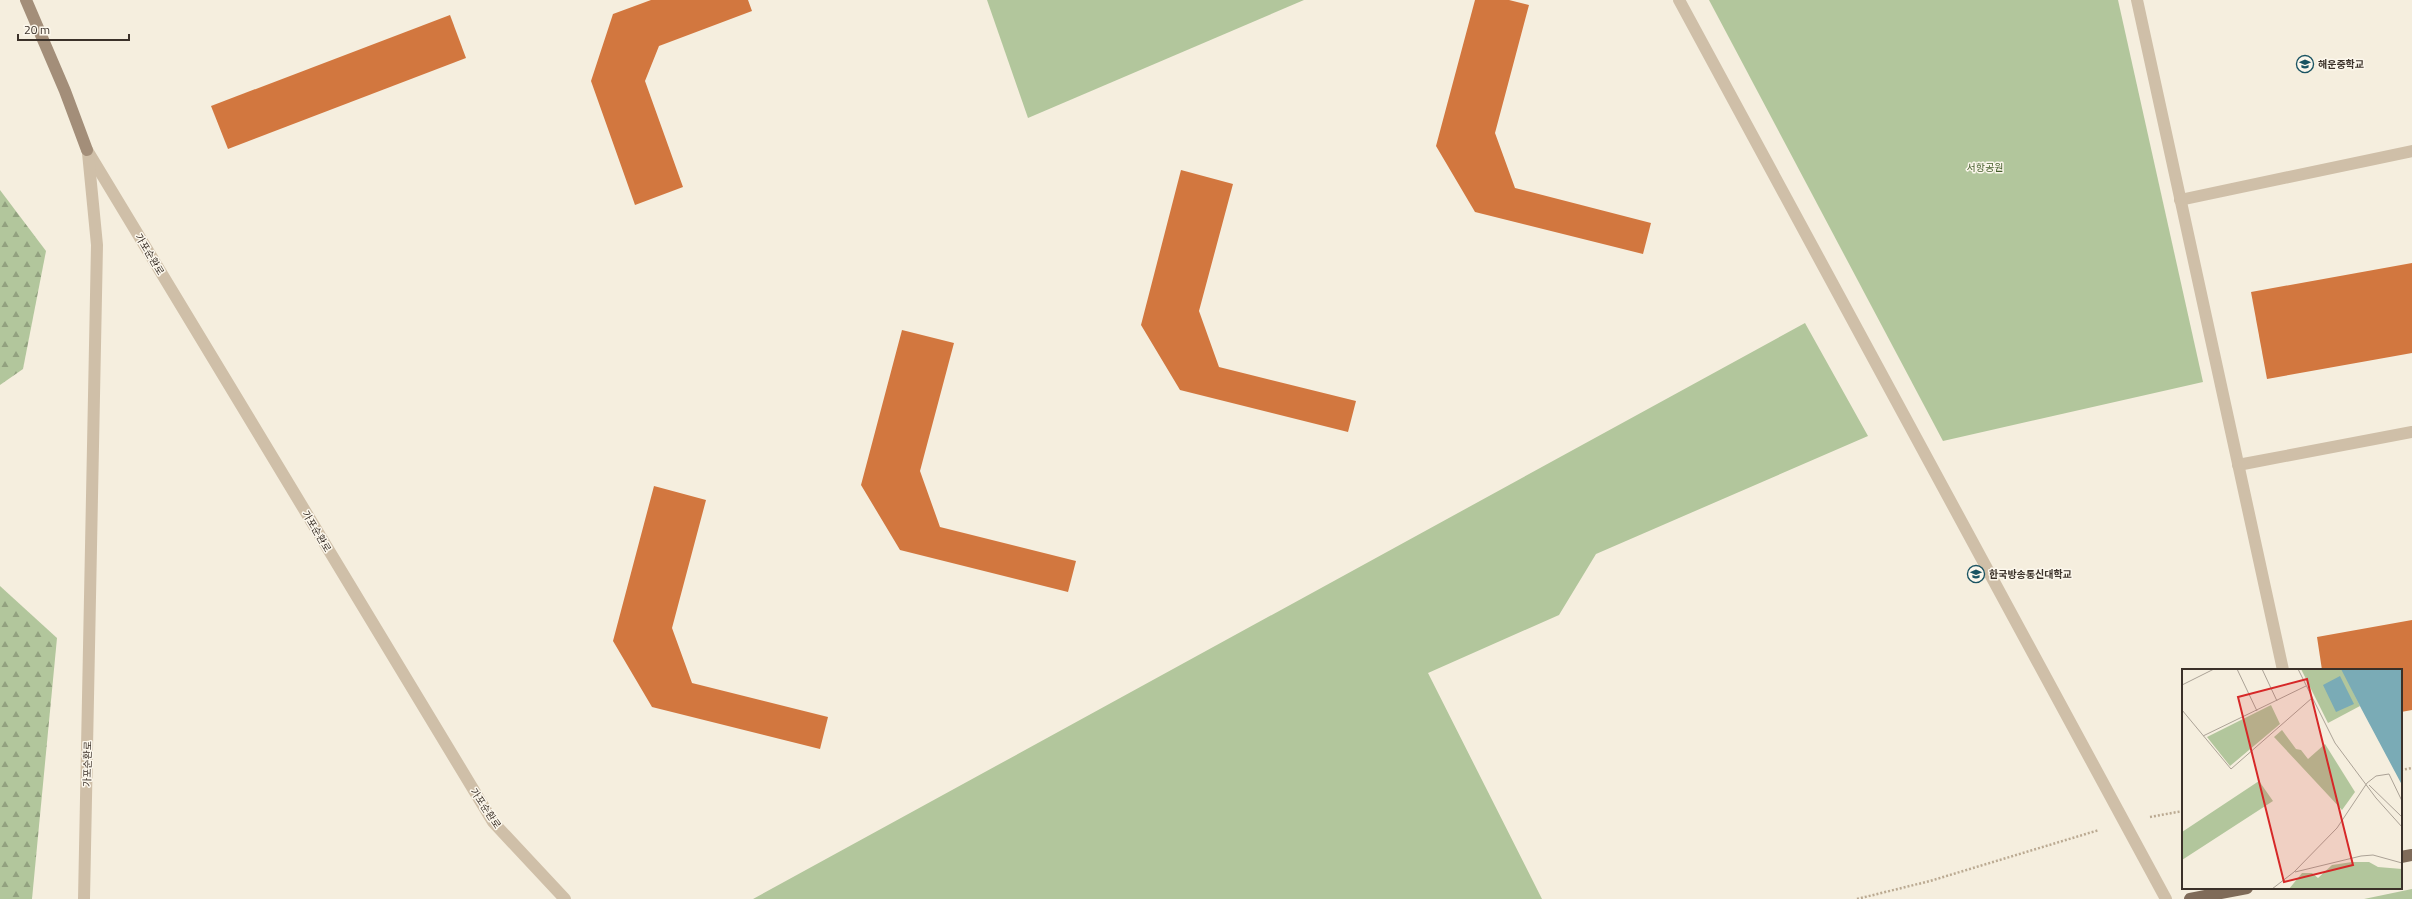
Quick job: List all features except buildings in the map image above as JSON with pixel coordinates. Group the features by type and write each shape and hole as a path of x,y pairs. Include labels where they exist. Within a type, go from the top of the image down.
{"main road":[{"path":"2402,857 2412,855"},
{"path":"2190,899 2242,889"}],"street":[{"name":"가포순환로","path":"26,0 65,91 87,150 493,822 565,899"},
{"path":"1680,0 2166,899"},
{"path":"2137,0 2283,669"},
{"name":"가포순환로","path":"84,899 97,245 87,150"},
{"path":"2180,200 2412,151"},
{"path":"2238,465 2412,432"}],"path":[{"path":"2402,770 2412,768"},
{"path":"1857,899 1930,881 2125,822 2182,811"}],"green space":[{"path":"987,0 1304,0 1028,118"},
{"name":"서항공원","path":"1709,0 2118,0 2203,382 1943,441"},
{"path":"0,190 46,251 23,369 0,385"},
{"path":"1805,323 1868,436 1596,554 1559,615 1428,673 1542,899 753,899"},
{"path":"0,586 57,638 32,899 0,899"},
{"path":"2412,889 2412,899 2364,899"}],"place":[{"name":"해운중학교","path":"2305,64"},
{"name":"한국방송통신대학교","path":"1976,574"}]}
